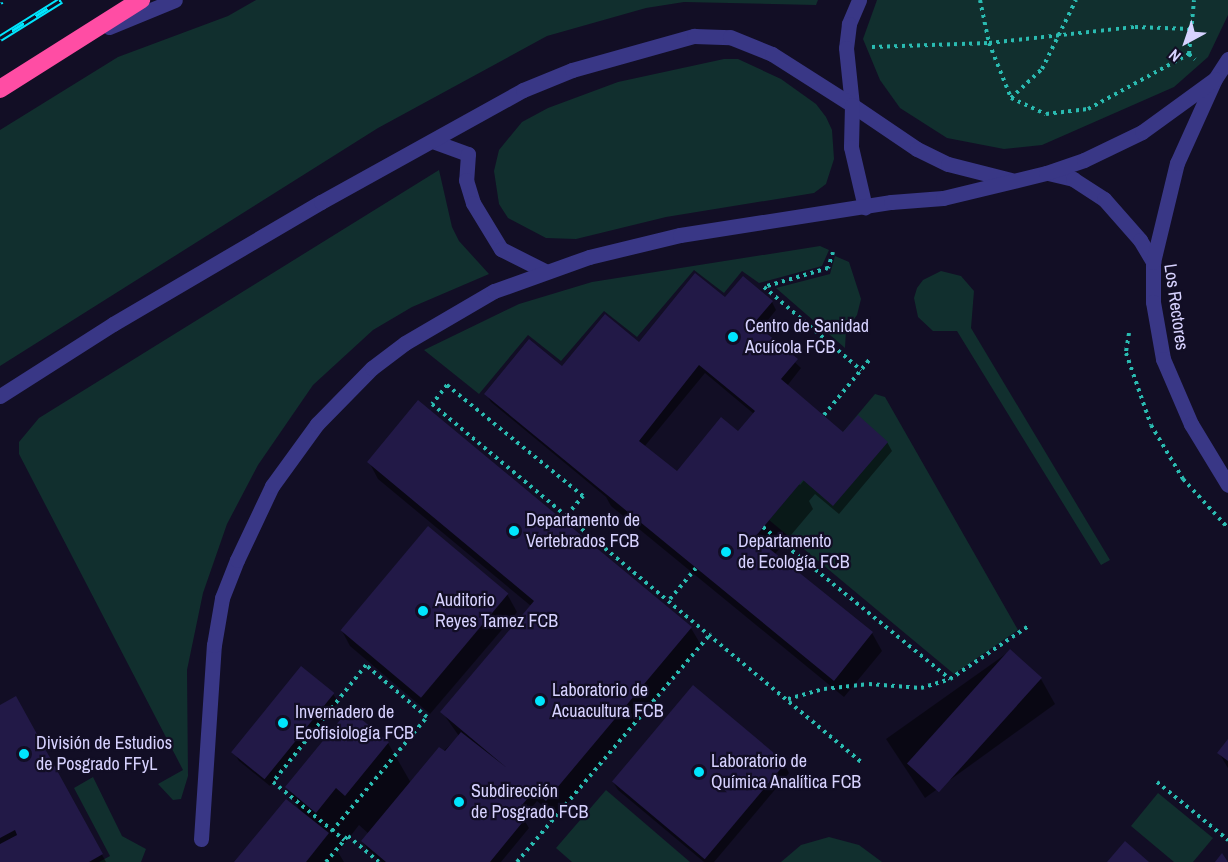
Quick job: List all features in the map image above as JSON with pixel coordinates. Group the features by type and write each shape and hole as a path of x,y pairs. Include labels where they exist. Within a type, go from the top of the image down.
{"highway":[{"path":"0,89 141,0"}],"street":[{"path":"86,36 175,0"},
{"path":"859,0 849,24 846,48 852,105 851,147 866,207"},
{"name":"Los Rectores","path":"0,396 113,324 291,219 435,142 523,90 572,70 694,36 730,37 772,54 917,149 948,164 1012,180"},
{"path":"1153,262 1177,163 1215,79 1228,59"},
{"name":"Los Rectores","path":"201,839 209,691 222,598 272,486 317,424 372,368 405,343 494,291 545,271 680,235 976,192 1012,180 1046,173 1084,160 1142,132 1215,79"},
{"path":"435,142 468,154 466,180 473,203 501,249 545,271"},
{"name":"Los Rectores","path":"1046,173 1072,179 1104,198 1125,218 1153,262 1153,302 1163,359 1191,424 1228,485"}],"path":[{"path":"980,0 989,43 1011,99 1046,114 1088,109 1189,54"},
{"path":"1011,99 1042,69 1076,0"},
{"path":"1189,54 1194,0"},
{"path":"846,48 989,43 1135,27 1191,29"},
{"path":"1189,54 1215,79"},
{"path":"833,252 828,268 764,287 861,370"},
{"path":"824,415 870,359"},
{"path":"567,515 583,496 447,385 432,404 670,600 711,633 861,762"},
{"path":"763,527 950,679"},
{"path":"670,600 696,568"},
{"path":"788,699 824,689 869,684 921,688 950,679 1030,625"},
{"path":"517,862 711,633"},
{"path":"333,831 427,717 366,665 273,783 344,840"},
{"path":"1157,782 1228,840"},
{"path":"326,862 348,836 379,862"}],"green space":[{"path":"256,0 818,0 816,5 684,2 646,8 547,36 378,128 0,366 0,130 118,57 228,16"},
{"path":"877,0 1228,0 1228,15 1208,57 1174,87 1042,145 1004,149 947,138 900,108 880,80 863,39"},
{"path":"724,59 738,59 781,79 816,104 832,130 834,159 826,184 814,193 666,217 576,239 546,238 508,218 499,204 494,171 499,150 522,122 548,108 618,82"},
{"path":"439,170 452,227 459,241 489,274 412,307 373,330 313,385 258,465 227,524 203,593 187,670 188,776 181,799 173,800 158,784 183,770 19,454 19,442 39,418"},
{"path":"820,246 829,250 822,266 759,283 742,271 724,293 694,270 637,337 604,311 561,361 528,335 479,394 424,350 519,304 592,282"},
{"path":"835,256 849,262 861,299 857,315 846,330 845,348 776,288 830,274"},
{"path":"941,271 961,276 974,291 971,328 1110,560 1101,565 957,331 933,331 918,317 914,298 917,288 923,280"},
{"path":"875,394 885,397 1018,630 954,674 769,520"},
{"path":"93,777 122,836 146,849 141,862 99,862 110,856 74,788"},
{"path":"606,790 690,862 572,862 556,848"},
{"path":"1158,793 1213,838 1193,862 1174,862 1131,826"},
{"path":"829,837 859,845 882,862 781,862 801,845"}],"building":[{"path":"695,273 725,297 743,276 773,301 754,323 798,359 781,379 843,432 858,415 888,442 833,506 803,480 755,537 873,632 834,681 484,394 529,339 562,366 605,314 639,342","holes":["699,365 755,411 738,431 721,417 677,471 639,441"]},
{"path":"418,400 692,627 546,801 534,791 516,812 526,818 490,862 386,862 361,841 439,747 445,751 461,732 507,768 440,712 534,601 367,462"},
{"name":"Auditorio Reyes Tamez FCB","path":"428,526 508,593 421,698 341,630"},
{"path":"1010,649 1042,678 939,792 907,763"},
{"name":"Invernadero de Ecofisiología FCB","path":"301,666 334,693 265,779 231,752"},
{"name":"Laboratorio de Química Analítica FCB","path":"693,685 786,763 705,859 612,782"},
{"name":"División de Estudios de Posgrado FFyL","path":"16,696 103,854 89,862 0,862 0,844 17,835 15,830 0,838 0,705"},
{"path":"349,709 389,742 345,796 336,788 316,813 285,787"},
{"path":"1228,739 1228,761 1217,753"},
{"path":"286,799 329,833 306,862 234,862"},
{"path":"1125,841 1149,862 1107,862"},
{"path":"1222,853 1228,862 1215,862"}],"railway":[{"path":"0,38 61,0"}],"place":[{"name":"Centro de Sanidad Acuícola FCB","path":"733,337"},
{"name":"Departamento de Vertebrados FCB","path":"514,531"},
{"name":"Departamento de Ecología FCB","path":"726,552"},
{"name":"Auditorio Reyes Tamez FCB","path":"423,611"},
{"name":"Laboratorio de Acuacultura FCB","path":"540,701"},
{"name":"Invernadero de Ecofisiología FCB","path":"283,723"},
{"name":"División de Estudios de Posgrado FFyL","path":"24,754"},
{"name":"Laboratorio de Química Analítica FCB","path":"699,772"},
{"name":"Subdirección de Posgrado FCB","path":"459,802"}]}
